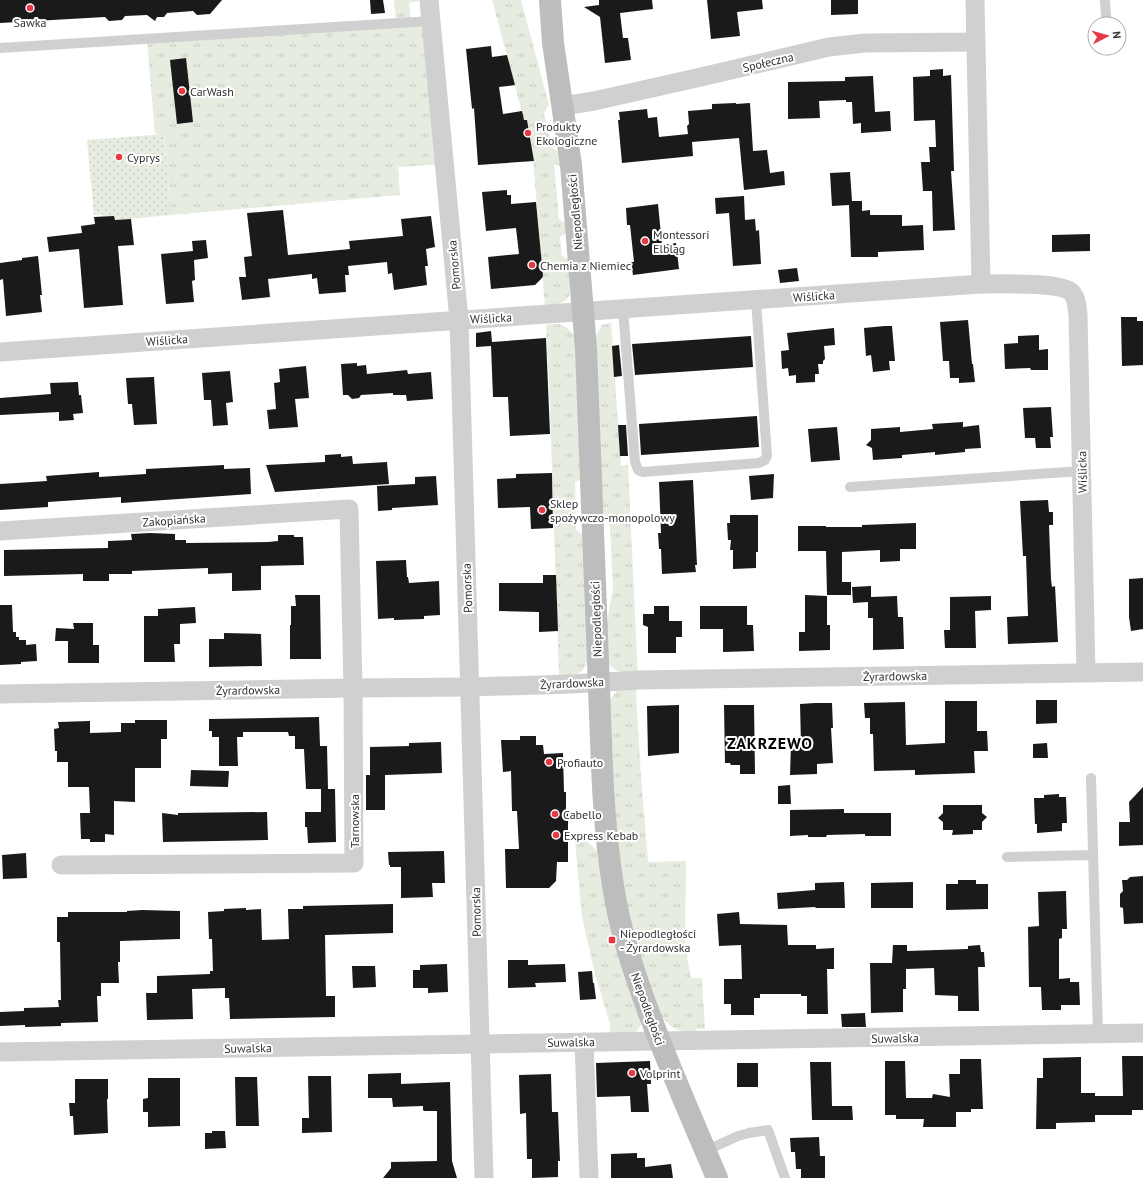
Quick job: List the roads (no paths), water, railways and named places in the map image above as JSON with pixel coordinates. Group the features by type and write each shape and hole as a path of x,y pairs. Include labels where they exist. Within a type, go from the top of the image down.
{"street":[{"name":"Pomorska","path":"429,0 459,320 484,1178"},
{"name":"Niepodległości","path":"538,0 553,43"},
{"name":"Niepodległości","path":"550,0 553,43 563,106 570,165 584,312 604,806 606,838 614,895 630,958 660,1041 717,1178"},
{"path":"975,0 981,284"},
{"name":"Społeczna","path":"563,106 594,101 829,47 865,43 976,42"},
{"name":"Wiślicka","path":"0,352 981,284 1062,287 1071,292 1076,300 1078,322 1086,673"},
{"name":"Zakopiańska","path":"0,532 349,509"},
{"name":"Tarnowska","path":"61,866 354,863 353,688 349,509"},
{"name":"Żyrardowska","path":"0,694 470,687 638,680 1143,672"},
{"name":"Suwalska","path":"0,1052 1143,1033"},
{"path":"584,1042 589,1178"}],"lane":[{"path":"1105,0 1106,16"},
{"path":"0,48 431,21"},
{"path":"623,309 635,462 638,470 643,472 759,463 765,460 767,456 756,300"},
{"path":"850,487 1082,471"},
{"path":"1091,778 1098,1034"},
{"path":"1007,857 1093,855"},
{"path":"705,1151 749,1132 768,1130 785,1178"}],"place":[{"name":"Sawka","path":"30,8"},
{"name":"CarWash","path":"182,91"},
{"name":"Produkty Ekologiczne","path":"528,133"},
{"name":"Cyprys","path":"119,157"},
{"name":"Montessori Elbląg","path":"645,241"},
{"name":"Chemia z Niemiec","path":"532,265"},
{"name":"Sklep spożywczo-monopolowy","path":"542,510"},
{"name":"Profiauto","path":"549,762"},
{"name":"Cabello","path":"555,814"},
{"name":"Express Kebab","path":"556,835"},
{"name":"Niepodległości - Żyrardowska","path":"612,940"},
{"name":"Volprint","path":"632,1073"}],"district":[{"name":"ZAKRZEWO","path":"770,743"}]}
